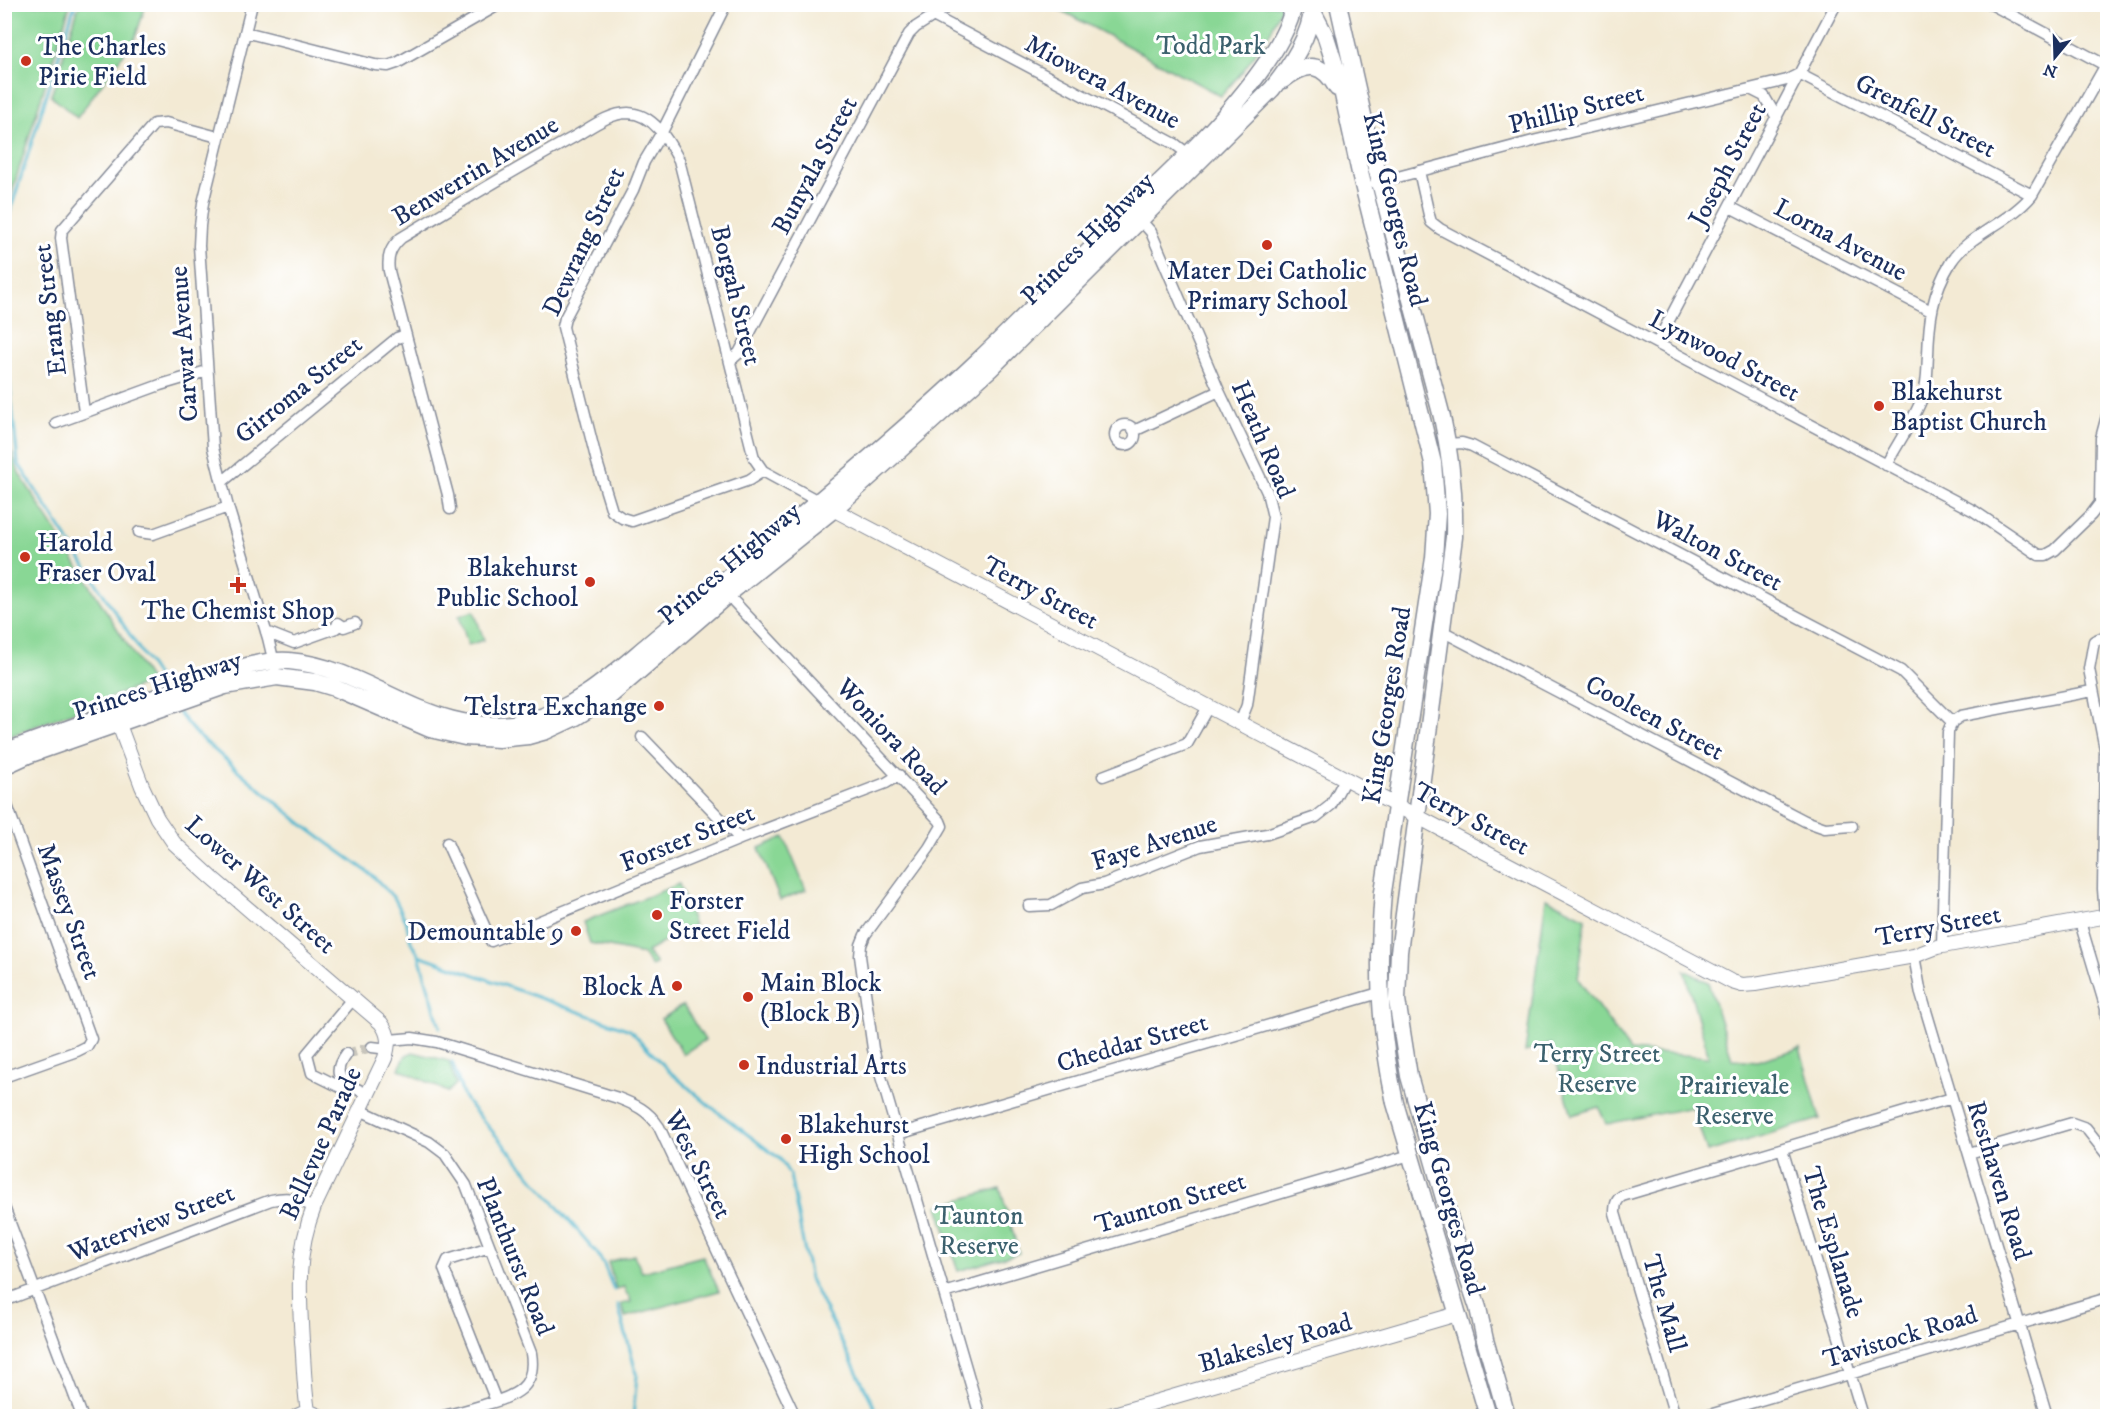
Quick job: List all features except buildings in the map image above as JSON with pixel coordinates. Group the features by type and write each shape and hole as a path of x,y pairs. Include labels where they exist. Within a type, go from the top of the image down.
{"highway":[{"path":"1293,10 1336,4"},
{"name":"King Georges Road","path":"1336,4 1448,444 1454,488 1454,537 1399,952 1398,1000 1409,1076 1508,1416"},
{"name":"Princes Highway","path":"723,590 818,501 979,359 1272,89 1293,59 1306,34 1312,7"},
{"name":"King Georges Road","path":"1312,7 1326,38 1340,81 1363,186 1424,421 1435,474 1437,514 1434,558 1383,892 1379,940 1379,993 1387,1068 1410,1155 1488,1416"},
{"name":"Princes Highway","path":"4,765 196,681 300,663 336,672 398,701 448,719 471,724 512,723 547,715 587,694 834,509 990,369 1136,215 1240,98 1277,43 1293,10"},
{"path":"1272,89 1301,68 1316,68 1329,74 1343,100"},
{"name":"Princes Highway","path":"4,752 116,717"},
{"path":"1460,1254 1456,1270 1464,1298 1457,1314 1465,1316 1485,1340"}],"street":[{"name":"Carwar Avenue","path":"252,4 218,137 200,226 212,440 228,507 275,669"},
{"path":"245,32 375,65 388,66 500,4"},
{"name":"Dewrang Street","path":"726,4 662,132 644,162 633,190 565,318 563,327 597,462 612,511 632,521 749,480 763,471"},
{"name":"Bunyala Street","path":"731,360 739,354 909,34 952,4"},
{"name":"Joseph Street","path":"1657,344 1836,4"},
{"path":"1886,465 1923,396 1927,381 1930,311 1944,276 1959,252 2023,207 2032,195 2106,63 1991,4"},
{"name":"Miowera Avenue","path":"933,16 1175,144 1188,154"},
{"name":"Phillip Street","path":"1363,186 1538,140 1787,80 1799,74"},
{"name":"Grenfell Street","path":"1799,74 2032,195"},
{"path":"1750,88 1764,96 1777,118"},
{"name":"Benwerrin Avenue","path":"450,509 388,260 391,249 400,238 549,150 610,117 620,114 638,115 647,119 662,132"},
{"name":"Erang Street","path":"84,412 62,230 157,122 218,137"},
{"name":"Borgah Street","path":"662,132 679,160 754,458 763,471"},
{"name":"Lynwood Street","path":"1419,171 1429,215 1435,226 1983,516 2033,552 2042,556 2055,550 2091,515 2104,496"},
{"name":"Lorna Avenue","path":"1730,207 1930,311"},
{"name":"Heath Road","path":"1136,215 1151,232 1219,392 1267,492 1272,508 1247,705 1240,723"},
{"name":"Girroma Street","path":"222,482 397,338 406,335"},
{"path":"56,423 160,385 207,371"},
{"path":"1134,431 1219,392"},
{"path":"2104,496 2101,438 2108,412"},
{"name":"Walton Street","path":"1448,444 1462,443 1472,446 1901,671 1952,722"},
{"path":"763,471 818,501"},
{"name":"Terry Street","path":"818,501 1737,984 1755,984 1914,956 1942,946 2106,916"},
{"path":"139,532 153,534 228,507"},
{"name":"Woniora Road","path":"723,590 899,775 937,816 942,826 929,848 865,935 859,951 873,1049 980,1416"},
{"path":"266,632 294,642 336,628 338,623 344,627 355,622"},
{"name":"Cooleen Street","path":"1442,631 1805,821 1825,828 1852,826"},
{"path":"2106,916 2103,889 2105,749 2089,669 2091,650 2096,639 2108,635"},
{"path":"1942,946 1948,732 1952,722 1961,716 2092,691"},
{"path":"1103,777 1187,744 1208,706"},
{"name":"Lower West Street","path":"116,717 142,786 157,818 174,843 381,1023 387,1032 388,1044"},
{"path":"642,737 740,839"},
{"name":"Forster Street","path":"447,843 491,941 740,839 886,783 899,775"},
{"name":"Faye Avenue","path":"1029,906 1050,905 1082,888 1104,884 1200,846 1267,834 1316,817 1331,804 1345,779"},
{"name":"Massey Street","path":"4,797 89,1030 90,1041 87,1046 77,1051 4,1077"},
{"path":"2080,922 2106,1009 2106,1017"},
{"name":"Resthaven Road","path":"1914,956 1921,994 2047,1416"},
{"name":"Cheddar Street","path":"898,1134 1379,993"},
{"path":"351,1085 340,1088 312,1073 307,1054 354,999"},
{"name":"West Street","path":"372,1047 412,1038 437,1042 618,1098 645,1110 659,1127 795,1416"},
{"name":"Bellevue Parade","path":"308,1415 298,1280 301,1252 314,1207 368,1094 388,1044"},
{"path":"346,1054 341,1061 338,1075 341,1081 368,1094"},
{"path":"1782,1149 1952,1098"},
{"name":"Planthurst Road","path":"360,1110 429,1142 445,1154 466,1185 531,1353 530,1377 523,1388 511,1397 443,1416"},
{"path":"1969,1154 2072,1123 2085,1128 2107,1155"},
{"name":"The Mall","path":"1675,1416 1616,1213 1616,1202 1622,1196 1782,1149"},
{"name":"The Esplanade","path":"1782,1149 1863,1416"},
{"name":"Taunton Street","path":"944,1293 1410,1155"},
{"name":"Waterview Street","path":"4,1301 271,1200 286,1197 298,1199 314,1207"},
{"path":"4,1207 82,1416"},
{"path":"490,1247 448,1260 444,1269 496,1401"},
{"name":"Tavistock Road","path":"1706,1416 2108,1298"},
{"name":"Blakesley Road","path":"1107,1416 1457,1314"}],"green space":[{"name":"The Charles Pirie Field","path":"4,5 70,5 5,214 4,214"},
{"path":"79,5 146,5 135,38 77,118 51,96"},
{"name":"Todd Park","path":"1051,5 1282,5 1271,31 1243,71 1221,96"},
{"path":"5,390 9,446 19,473 151,682 5,738"},
{"path":"474,611 484,640 468,645 459,616"},
{"path":"784,837 806,890 780,900 759,848"},
{"path":"679,884 694,925 647,952 656,964 651,966 643,954 590,943 583,922"},
{"path":"1546,898 1586,918 1578,979 1630,1051 1709,1057 1684,970 1708,982 1732,1059 1757,1061 1800,1048 1820,1119 1707,1152 1693,1107 1606,1124 1599,1107 1572,1115 1551,1044 1525,1052"},
{"path":"683,1005 705,1040 683,1054 661,1019"},
{"path":"413,1052 449,1061 456,1084 448,1092 399,1069 406,1055"},
{"name":"Taunton Reserve","path":"1000,1188 1019,1253 958,1271 938,1206"},
{"path":"634,1255 642,1272 703,1256 719,1291 625,1317 621,1304 631,1302 629,1295 624,1287 616,1289 608,1262"}],"waterway":[{"path":"4,231 75,4"},
{"path":"4,330 18,463 160,681"},
{"path":"178,712 194,732 241,773 307,828 372,875 395,899 406,921 411,942 419,955 440,1027"},
{"path":"419,955 630,1030 670,1072 710,1106 780,1159 790,1175 810,1279 879,1416"},
{"path":"452,1062 468,1103 597,1253 614,1290"},
{"path":"618,1305 637,1376 633,1416"}],"tunnel":[{"path":"346,1054 372,1047"}],"place":[{"name":"The Charles Pirie Field","path":"26,61"},
{"name":"Mater Dei Catholic Primary School","path":"1267,245"},
{"name":"Blakehurst Baptist Church","path":"1879,406"},
{"name":"Harold Fraser Oval","path":"25,557"},
{"name":"Blakehurst Public School","path":"590,582"},
{"name":"The Chemist Shop","path":"238,585"},
{"name":"Telstra Exchange","path":"659,706"},
{"name":"Forster Street Field","path":"657,915"},
{"name":"Demountable 9","path":"576,931"},
{"name":"Block A","path":"677,986"},
{"name":"Main Block (Block B)","path":"748,997"},
{"name":"Industrial Arts","path":"744,1065"},
{"name":"Blakehurst High School","path":"786,1139"}],"park label":[{"name":"Terry Street Reserve","path":"1597,1068"},
{"name":"Prairievale Reserve","path":"1734,1100"}]}
